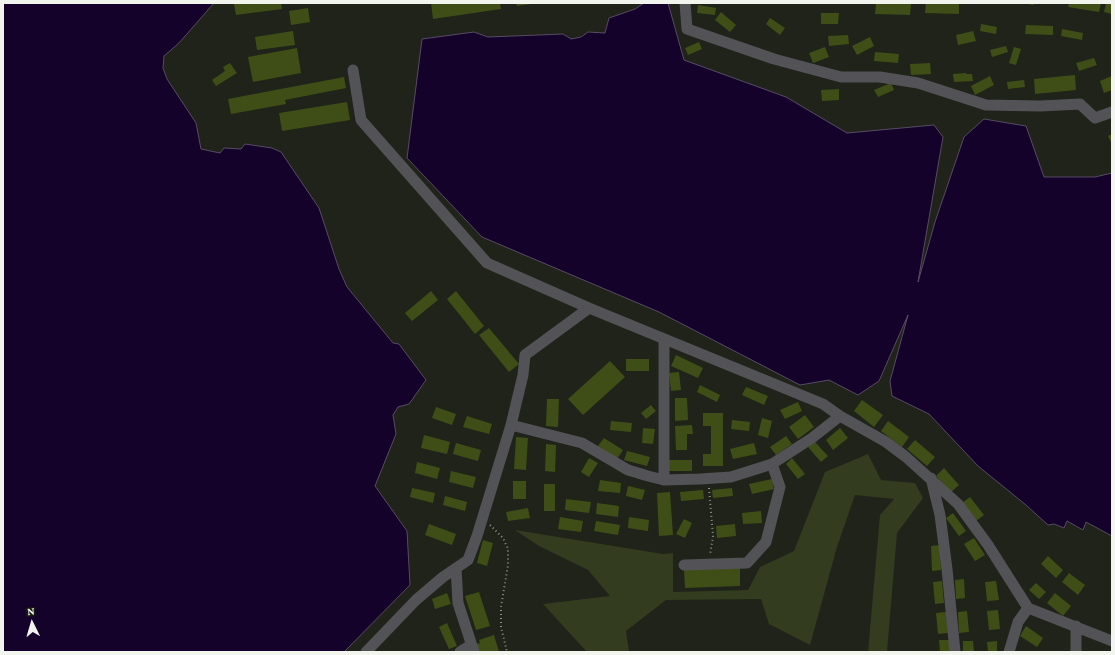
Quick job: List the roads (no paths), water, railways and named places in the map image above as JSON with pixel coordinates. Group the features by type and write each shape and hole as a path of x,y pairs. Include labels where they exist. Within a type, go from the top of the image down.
{"street":[{"path":"684,3 687,29 774,59 841,77 880,77 918,83 986,105 1041,106 1080,104 1095,118 1112,112"},
{"path":"353,70 362,120 487,263 589,308 823,404 840,416 886,442 931,478 958,504 988,545 1028,608 1112,640"},
{"path":"366,652 416,600 443,577 468,560 511,425 524,375 525,355 589,308"},
{"path":"664,339 664,480"},
{"path":"511,425 582,443 628,470 664,480 708,479 731,477 772,464 812,438 840,416"},
{"path":"684,565 747,564 766,542 780,487 772,464"},
{"path":"931,478 941,523 955,652"},
{"path":"456,568 458,604 473,649 460,652"},
{"path":"1009,652 1018,622 1028,608"},
{"path":"1076,626 1076,652"}]}
